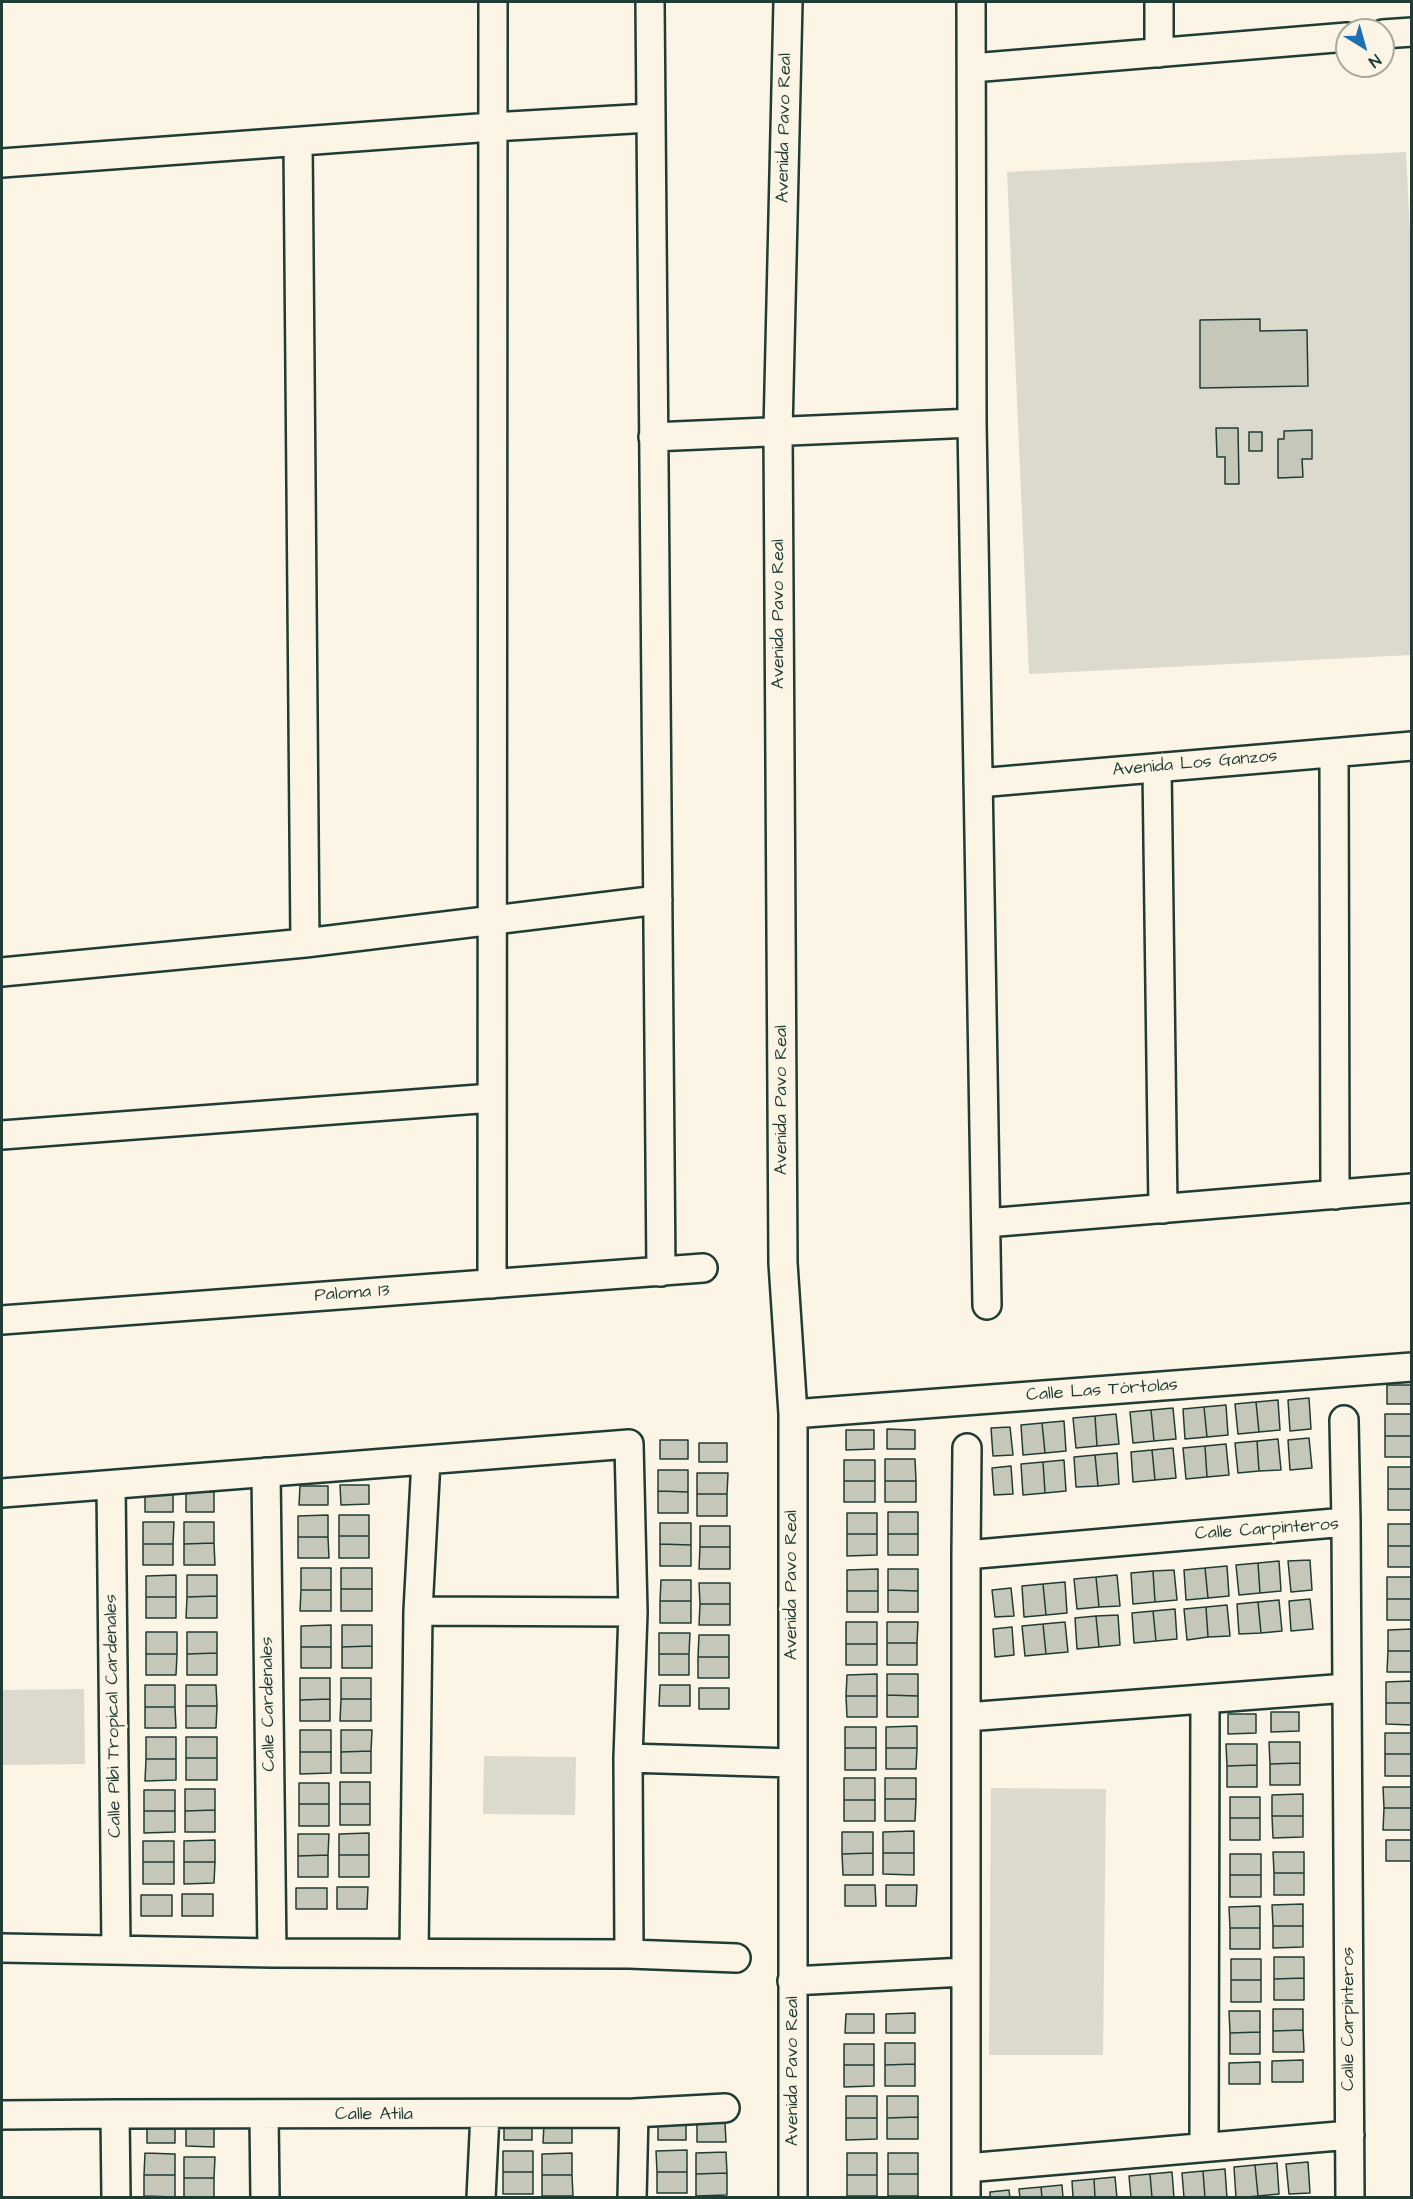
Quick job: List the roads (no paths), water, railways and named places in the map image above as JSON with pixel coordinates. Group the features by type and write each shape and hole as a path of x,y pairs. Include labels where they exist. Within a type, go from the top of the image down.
{"street":[{"path":"492,1284 492,127 494,2"},
{"path":"650,2 661,1272"},
{"name":"Avenida Pavo Real","path":"788,2 778,431 783,1263 793,1414 793,2198"},
{"path":"971,2 972,423 987,1305"},
{"path":"1159,53 1160,2"},
{"path":"1395,33 1412,32"},
{"path":"972,68 1335,38"},
{"path":"2,163 492,127 650,118"},
{"path":"298,142 305,943"},
{"path":"653,437 972,423"},
{"name":"Avenida Los Ganzos","path":"978,783 1412,746"},
{"path":"1334,753 1335,1195"},
{"path":"1157,768 1163,1209"},
{"path":"2,972 305,943 658,900"},
{"path":"2,1135 492,1098"},
{"path":"986,1223 1412,1188"},
{"name":"Paloma 13","path":"2,1320 703,1268"},
{"name":"Calle Las Tórtolas","path":"793,1414 1412,1367"},
{"path":"1344,1420 1346,1522"},
{"path":"2,1493 628,1444 633,1612 628,1758 629,1954"},
{"path":"966,1448 964,1972 966,2198"},
{"path":"414,1953 418,1611 426,1460"},
{"name":"Calle Cardenales","path":"266,1472 272,1953"},
{"name":"Calle Pibi Tropical Cardenales","path":"111,1485 116,1948"},
{"name":"Calle Carpinteros","path":"966,1555 1346,1522 1350,2198"},
{"path":"418,1611 633,1612"},
{"path":"966,1717 1347,1688"},
{"path":"1204,2147 1205,1699"},
{"path":"628,1758 792,1763"},
{"path":"2,1948 116,1948 272,1953 629,1954 736,1958"},
{"path":"792,1981 964,1972"},
{"name":"Calle Atila","path":"2,2115 264,2116 634,2113 725,2108"},
{"path":"632,2198 634,2113"},
{"path":"115,2114 116,2198"},
{"path":"481,2198 485,2114"},
{"path":"264,2116 265,2198"},
{"path":"966,2168 1350,2134"}]}
